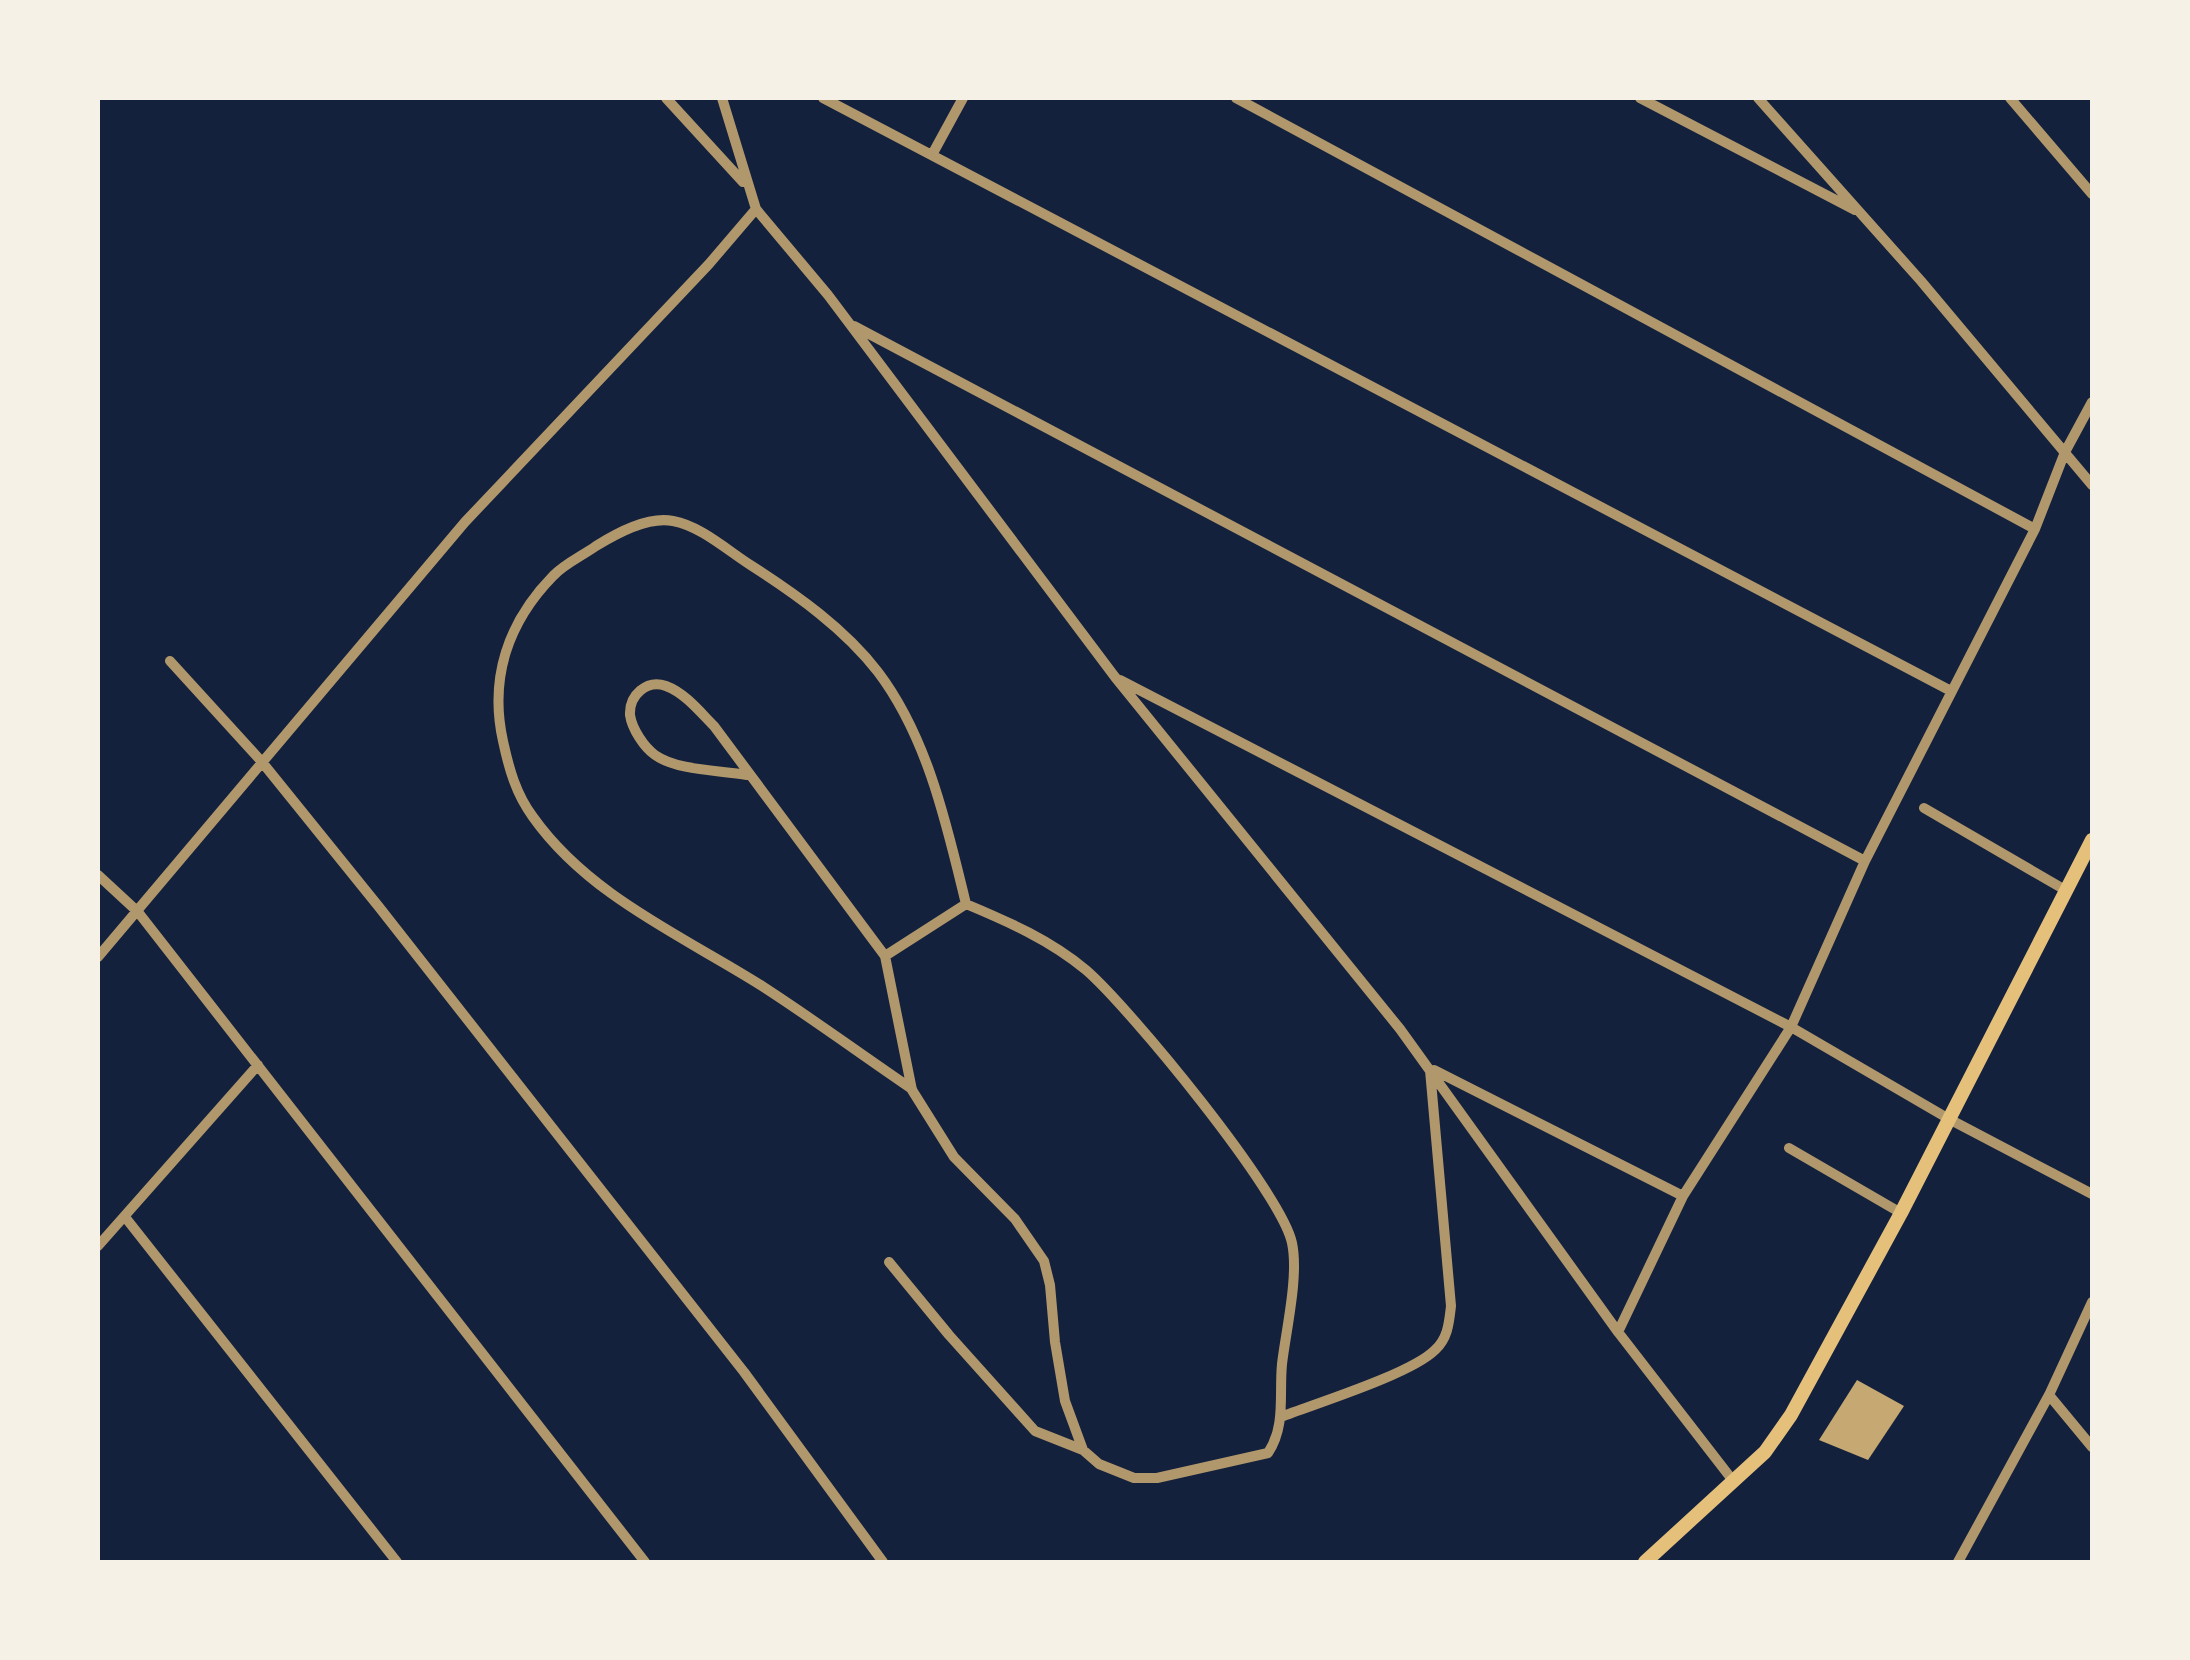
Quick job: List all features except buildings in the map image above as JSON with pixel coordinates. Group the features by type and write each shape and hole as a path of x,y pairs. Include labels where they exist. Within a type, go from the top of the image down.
{"main road":[{"path":"1645,1562 1765,1452 1792,1415 1901,1213 2092,840"}],"street":[{"path":"666,98 748,188"},
{"path":"722,98 756,208 849,323 1115,678 1430,1068 1618,1332 1734,1482"},
{"path":"823,98 1951,690"},
{"path":"933,153 962,98"},
{"path":"1236,98 2035,529"},
{"path":"1640,98 1860,212"},
{"path":"1758,98 2092,485"},
{"path":"2010,98 2092,194"},
{"path":"98,958 465,522 710,264 756,208"},
{"path":"849,323 1865,861"},
{"path":"1618,1332 1683,1196 1792,1027 1865,861 2035,529 2064,452 2092,402"},
{"path":"912,1090 762,986 637,912 578,866 535,821 510,774 496,691 506,645 524,611 555,574 616,533 672,520 693,528 793,592 878,672 907,722 944,813 966,904"},
{"path":"170,661 262,762 744,1372 883,1562"},
{"path":"1115,678 1792,1027 1948,1120 2092,1194"},
{"path":"747,774 673,763 656,756 641,741 630,715 634,697 644,686 653,684 674,691 714,726 886,956 912,1090 954,1156 1014,1219 1044,1262 1065,1401 1083,1450"},
{"path":"1924,808 2067,891"},
{"path":"98,875 138,912 639,1560"},
{"path":"886,956 966,904"},
{"path":"890,1262 1035,1431 1083,1450 1118,1474 1157,1478 1268,1453 1274,1444 1282,1417 1280,1385 1293,1246 1274,1202 1159,1052 1088,972 1050,943 966,904"},
{"path":"98,1246 258,1065"},
{"path":"1430,1068 1683,1196"},
{"path":"1282,1417 1418,1363 1438,1348 1448,1329 1451,1306 1430,1068"},
{"path":"1788,1148 1901,1213"},
{"path":"125,1217 397,1562"},
{"path":"1958,1562 2049,1395 2092,1302"},
{"path":"2049,1395 2092,1447"}]}
